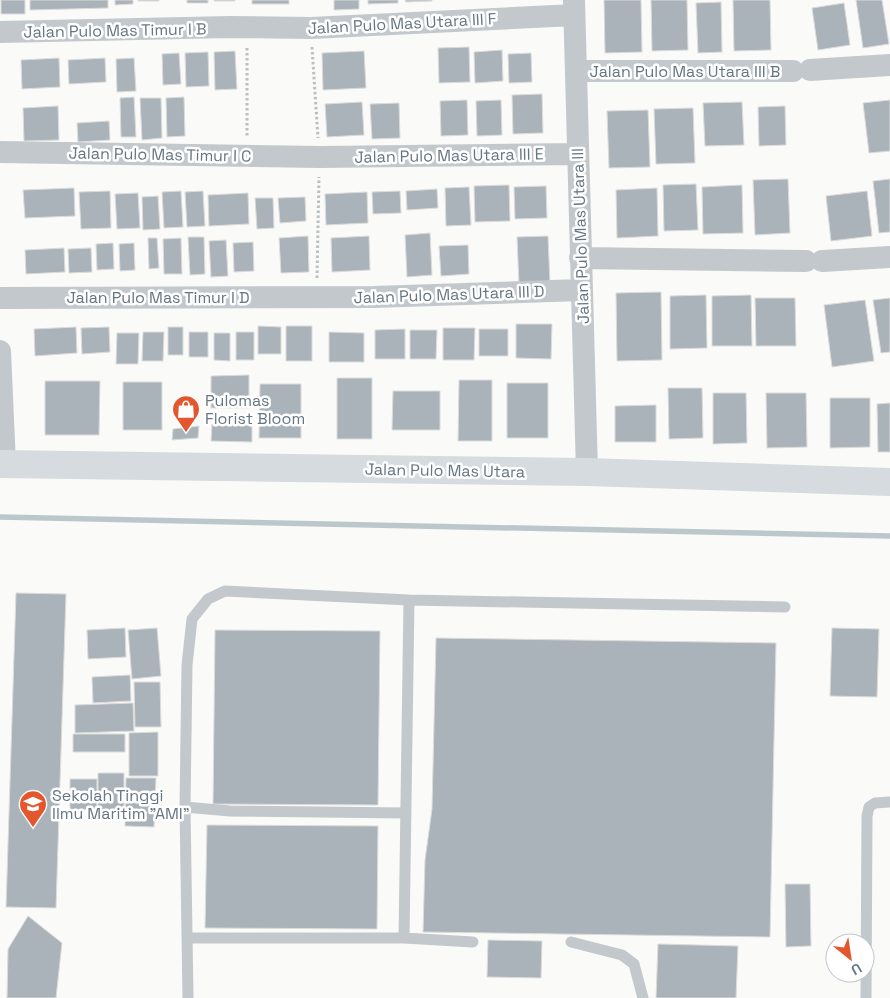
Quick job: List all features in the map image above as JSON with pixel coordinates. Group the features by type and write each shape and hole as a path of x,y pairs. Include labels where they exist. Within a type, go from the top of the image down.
{"street":[{"name":"Jalan Pulo Mas Utara III F","path":"238,27 311,28 574,7"},
{"name":"Jalan Pulo Mas Utara III","path":"574,7 587,472"},
{"name":"Jalan Pulo Mas Timur I B","path":"0,32 238,27"},
{"name":"Jalan Pulo Mas Utara III B","path":"577,71 801,71 890,65"},
{"name":"Jalan Pulo Mas Timur I C","path":"0,152 320,157"},
{"name":"Jalan Pulo Mas Utara III E","path":"320,157 577,154"},
{"path":"580,258 814,261 890,257"},
{"name":"Jalan Pulo Mas Utara III D","path":"317,296 374,298 581,290"},
{"name":"Jalan Pulo Mas Timur I D","path":"0,298 317,296"},
{"path":"0,351 3,464"},
{"name":"Jalan Pulo Mas Utara","path":"3,464 587,472 890,482"}],"lane":[{"path":"188,998 185,807 187,664 192,620 208,599 225,591 409,600 785,607"},
{"path":"404,938 409,600"},
{"path":"866,998 867,816 869,807 875,803 890,802"},
{"path":"185,807 230,811 406,813"},
{"path":"188,938 404,938 473,942"},
{"path":"570,942 622,955 634,964 643,998"}],"path":[{"path":"238,27 247,155"},
{"path":"311,28 320,157 317,296"}],"building":[{"path":"1,0 25,0 25,14 1,14"},
{"path":"30,0 108,0 108,8 30,10"},
{"path":"115,0 133,0 133,4 115,5"},
{"path":"159,0 159,1 138,1"},
{"path":"187,0 208,0 208,3 187,3"},
{"path":"235,0 235,1 214,1"},
{"path":"252,0 289,0 289,4 252,4"},
{"path":"334,0 359,0 359,9 334,10"},
{"path":"368,0 398,0 398,3 368,4"},
{"path":"405,0 432,0 432,1 406,2"},
{"path":"604,0 641,0 642,52 605,53"},
{"path":"651,0 687,0 688,50 652,51"},
{"path":"733,0 770,0 771,50 734,51"},
{"path":"856,0 882,0 889,44 863,48"},
{"path":"721,2 722,52 698,53 696,3"},
{"path":"844,3 850,45 818,50 812,8"},
{"path":"469,47 470,82 439,83 438,48"},
{"path":"502,50 503,81 475,83 474,52"},
{"path":"235,51 237,89 215,90 214,52"},
{"path":"364,51 366,88 323,90 322,53"},
{"path":"208,52 209,86 186,87 185,53"},
{"path":"179,53 181,84 163,85 162,54"},
{"path":"531,53 532,82 509,83 508,54"},
{"path":"59,58 60,87 22,89 21,60"},
{"path":"105,58 106,82 69,84 68,60"},
{"path":"134,58 136,91 117,92 116,59"},
{"path":"542,94 543,133 513,134 512,95"},
{"path":"134,97 136,137 121,137 120,98"},
{"path":"184,97 185,136 167,137 166,98"},
{"path":"140,98 161,98 162,138 142,140"},
{"path":"467,100 468,135 441,136 440,101"},
{"path":"501,100 502,135 477,136 476,101"},
{"path":"890,100 890,151 869,153 863,103"},
{"path":"362,102 364,135 327,137 325,104"},
{"path":"742,102 744,145 705,146 703,103"},
{"path":"399,103 400,138 372,139 370,104"},
{"path":"58,106 59,140 24,141 23,108"},
{"path":"785,106 786,145 759,146 758,107"},
{"path":"693,108 695,163 656,164 654,109"},
{"path":"648,110 650,167 609,168 607,111"},
{"path":"109,121 110,140 78,142 77,123"},
{"path":"788,179 790,233 755,235 753,180"},
{"path":"890,179 890,232 879,233 873,181"},
{"path":"696,184 698,230 664,231 663,185"},
{"path":"509,185 510,221 475,222 474,186"},
{"path":"742,185 743,233 703,234 702,187"},
{"path":"546,186 547,218 515,219 514,187"},
{"path":"469,187 471,225 446,226 445,188"},
{"path":"74,188 75,216 25,218 23,190"},
{"path":"657,188 658,236 617,238 616,190"},
{"path":"437,189 438,208 407,210 406,191"},
{"path":"110,191 111,228 81,229 79,192"},
{"path":"181,191 183,227 164,228 162,192"},
{"path":"203,191 205,226 187,227 185,192"},
{"path":"400,191 401,213 373,214 372,192"},
{"path":"867,191 872,236 831,241 826,196"},
{"path":"367,192 368,223 326,225 325,194"},
{"path":"138,193 140,228 117,229 115,194"},
{"path":"248,193 249,224 209,226 208,195"},
{"path":"158,196 160,229 143,230 142,197"},
{"path":"305,197 306,221 280,223 278,198"},
{"path":"255,198 273,198 274,228 257,229"},
{"path":"430,233 432,275 407,277 405,235"},
{"path":"308,236 309,272 281,273 279,238"},
{"path":"369,236 370,270 332,272 331,238"},
{"path":"548,236 550,284 519,285 517,237"},
{"path":"188,237 204,237 205,274 190,275"},
{"path":"148,238 157,238 159,268 149,269"},
{"path":"181,238 182,274 164,274 163,239"},
{"path":"226,240 228,276 211,277 209,241"},
{"path":"253,242 254,271 234,272 233,243"},
{"path":"113,243 114,269 97,270 96,244"},
{"path":"134,243 135,270 120,271 119,244"},
{"path":"468,245 469,274 441,276 439,246"},
{"path":"64,248 65,272 26,274 25,250"},
{"path":"91,248 92,272 69,273 68,249"},
{"path":"661,292 662,360 617,361 616,293"},
{"path":"706,295 707,348 670,349 670,296"},
{"path":"751,295 752,346 712,346 712,296"},
{"path":"755,298 795,298 796,346 756,346"},
{"path":"890,298 890,352 881,353 873,300"},
{"path":"865,300 874,361 832,367 824,305"},
{"path":"516,324 552,324 551,359 516,358"},
{"path":"258,326 281,327 281,354 258,354"},
{"path":"286,326 312,326 312,361 286,361"},
{"path":"76,327 77,353 35,356 34,329"},
{"path":"109,327 110,352 82,354 81,328"},
{"path":"168,327 183,327 183,355 168,355"},
{"path":"443,328 475,328 474,360 443,360"},
{"path":"405,329 405,359 375,359 375,330"},
{"path":"479,329 508,329 508,356 479,356"},
{"path":"410,330 437,330 436,359 410,359"},
{"path":"143,332 164,332 163,361 142,361"},
{"path":"189,332 208,332 208,357 189,357"},
{"path":"236,332 254,332 254,360 236,360"},
{"path":"329,332 364,333 364,362 329,362"},
{"path":"117,333 139,333 138,364 116,364"},
{"path":"214,333 230,333 230,361 214,360"},
{"path":"249,375 249,408 211,408 211,376"},
{"path":"337,378 372,378 372,439 337,439"},
{"path":"459,380 492,380 492,441 458,441"},
{"path":"45,381 100,381 99,435 45,435"},
{"path":"123,382 162,382 162,430 123,430"},
{"path":"507,383 548,383 548,438 507,438"},
{"path":"260,384 301,384 301,438 259,438"},
{"path":"668,388 702,388 703,438 669,439"},
{"path":"393,391 440,391 440,430 392,430"},
{"path":"713,393 746,393 747,443 713,444"},
{"path":"766,393 806,393 807,447 767,448"},
{"path":"830,398 870,398 870,447 830,448"},
{"path":"890,403 890,452 878,452 877,404"},
{"path":"656,405 656,442 615,442 615,406"},
{"path":"212,424 252,425 252,442 211,441"},
{"name":"Pulomas Florist Bloom","path":"199,426 198,438 172,440 173,429"},
{"name":"Sekolah Tinggi Ilmu Maritim \"AMI\"","path":"16,593 66,594 56,908 6,907"},
{"path":"125,628 126,657 88,659 87,630"},
{"path":"157,628 161,676 132,679 128,630"},
{"path":"832,628 879,629 877,697 830,696"},
{"path":"215,630 380,631 378,805 213,804"},
{"path":"436,638 776,643 770,937 423,932 425,860 432,809"},
{"path":"130,675 131,701 93,703 92,677"},
{"path":"134,682 160,682 161,727 135,727"},
{"path":"133,703 134,731 75,733 75,705"},
{"path":"158,732 158,776 129,776 129,733"},
{"path":"73,734 125,734 125,752 73,752"},
{"path":"98,773 124,773 124,813 98,813"},
{"path":"126,778 156,778 154,827 125,826"},
{"path":"70,779 97,779 97,809 70,810"},
{"path":"207,825 378,826 377,929 205,928"},
{"path":"785,884 810,884 811,946 786,947"},
{"path":"28,916 62,943 56,998 7,998 8,949"},
{"path":"488,940 542,941 541,978 487,977"},
{"path":"658,944 738,946 736,998 656,998"}],"waterway":[{"path":"0,517 890,536"}],"place":[{"name":"Pulomas Florist Bloom","path":"186,433"},
{"name":"Sekolah Tinggi Ilmu Maritim \"AMI\"","path":"33,828"}]}
